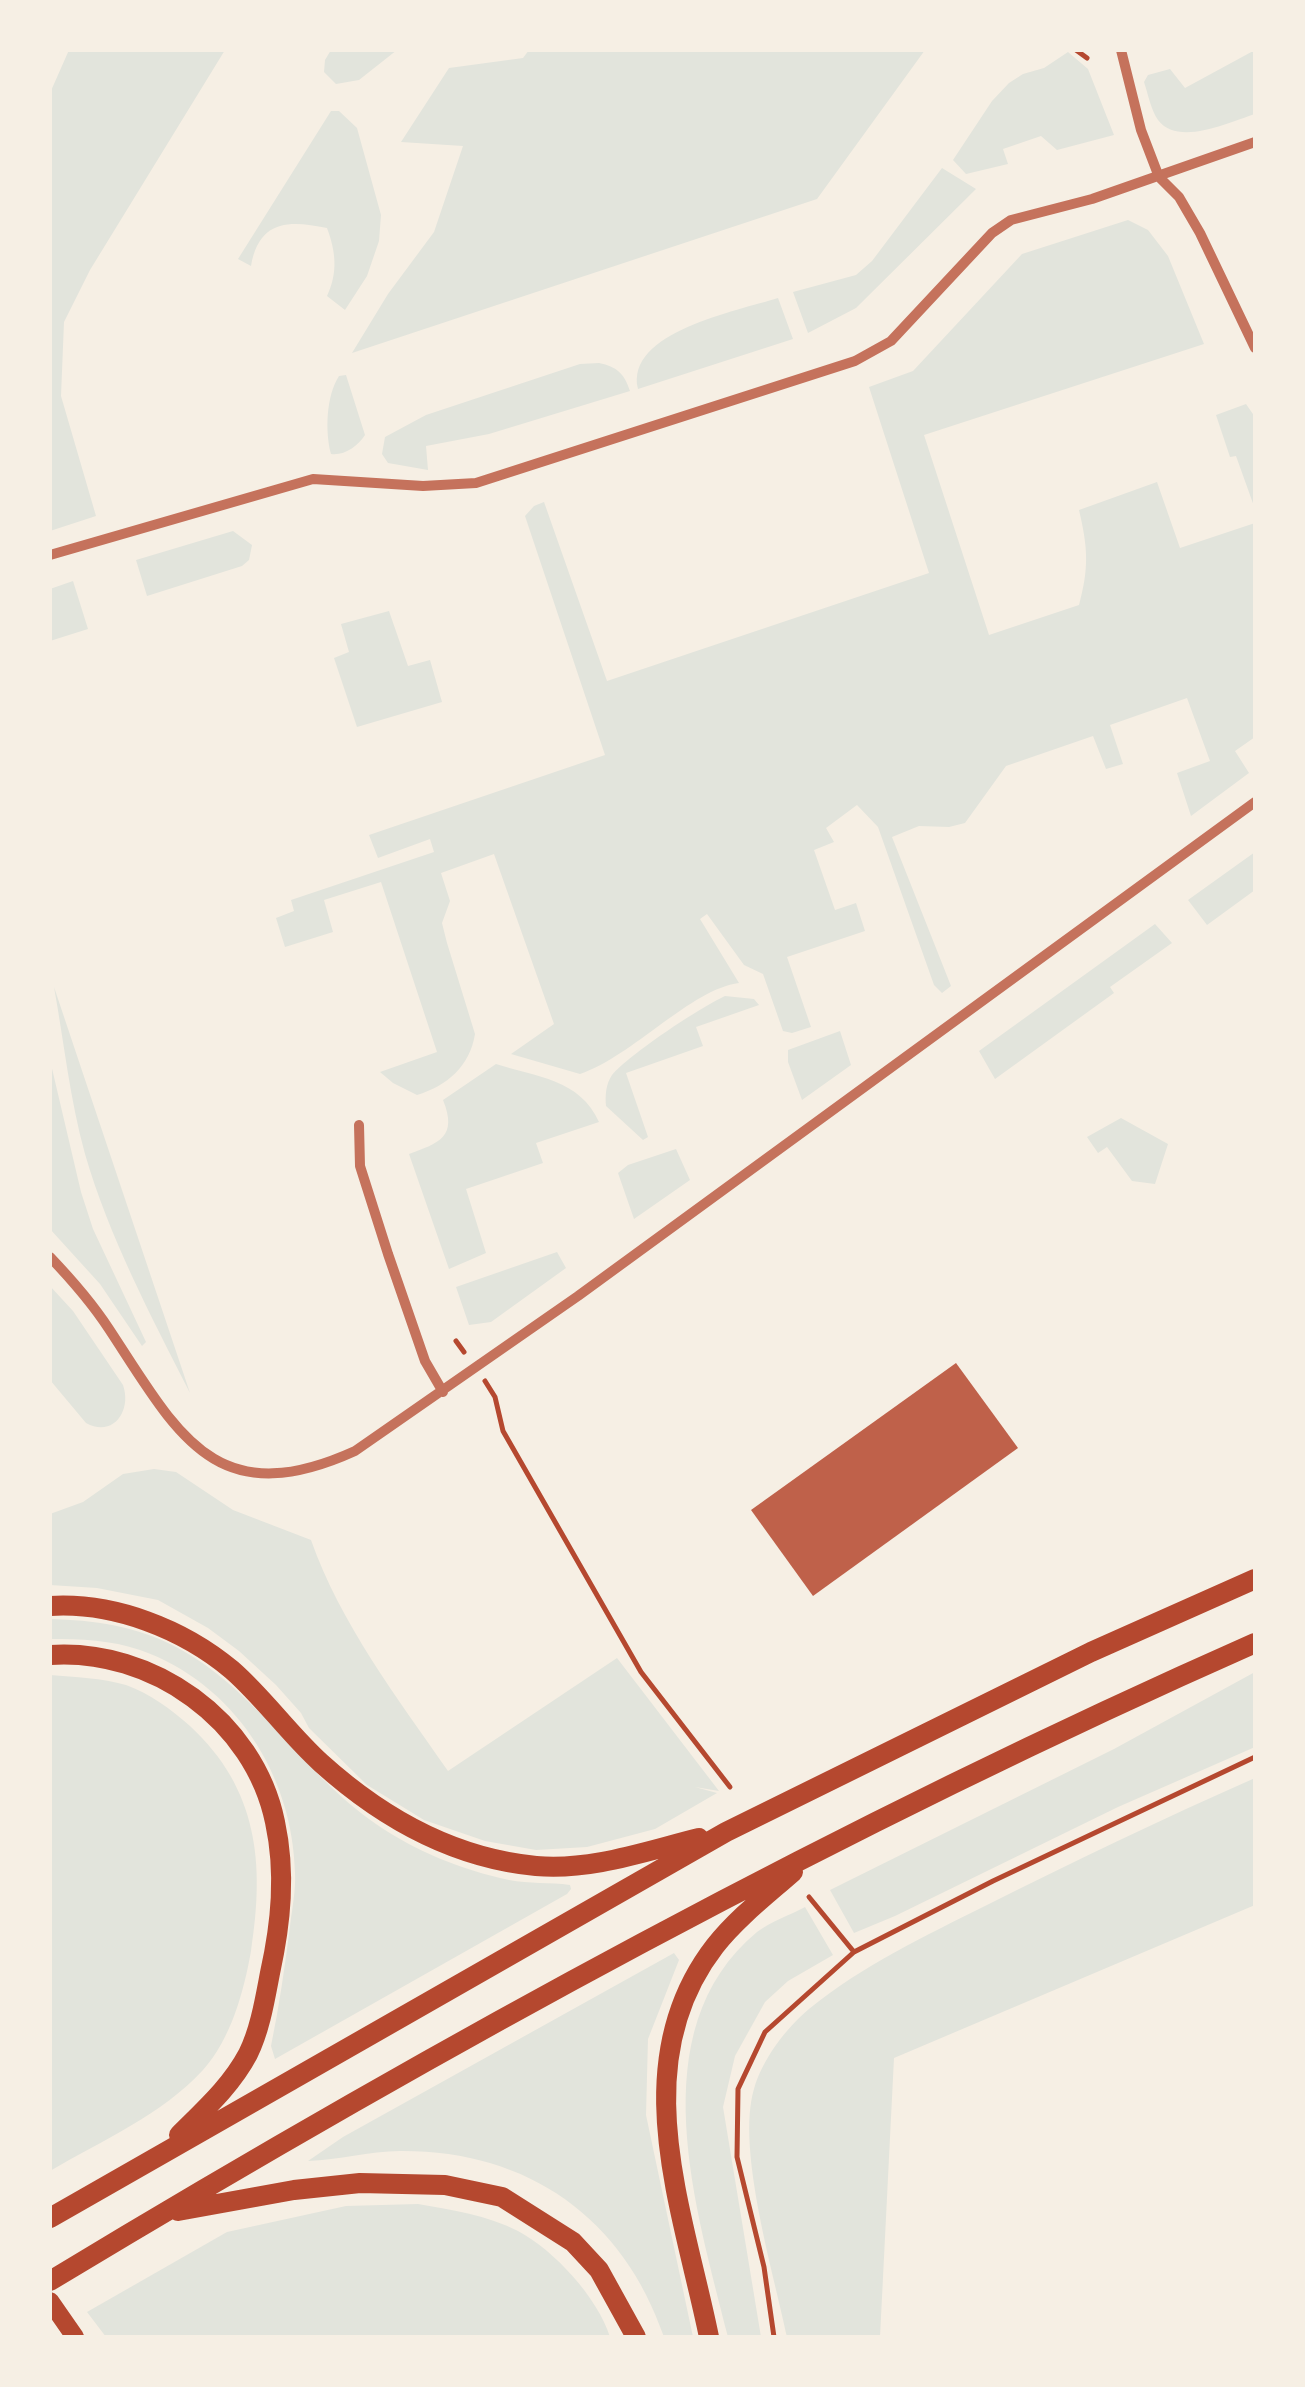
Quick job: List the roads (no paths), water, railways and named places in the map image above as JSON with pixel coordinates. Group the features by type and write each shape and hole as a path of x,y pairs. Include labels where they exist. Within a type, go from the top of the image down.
{"highway":[{"path":"50,2218 726,1832 1091,1652 1255,1578"},
{"path":"50,1606 119,1613 174,1630 231,1670 320,1762 380,1810 453,1847 497,1860 539,1866 587,1865 726,1832"},
{"path":"50,2280 310,2126 664,1930 816,1850 1255,1642"},
{"path":"50,1655 97,1656 134,1665 170,1681 192,1697 246,1755 264,1785 275,1820 282,1893 278,1935 249,2052 223,2092 157,2156"},
{"path":"709,2337 666,2141 664,2096 668,2055 678,2015 715,1946 816,1850"},
{"path":"166,2213 360,2182 445,2186 502,2197 573,2242 599,2270 636,2337"}],"main road":[{"path":"50,2301 75,2337"}],"street":[{"path":"1121,50 1141,130 1159,177 1179,197 1193,221 1255,348"},
{"path":"50,555 312,479 423,486 476,484 855,361 891,341 992,234 1011,220 1092,200 1255,142"},
{"path":"50,1257 96,1311 165,1416 191,1445 224,1466 262,1475 302,1472 331,1462 355,1452 443,1392 1255,802"},
{"path":"359,1124 360,1166 425,1362 443,1392"}]}
